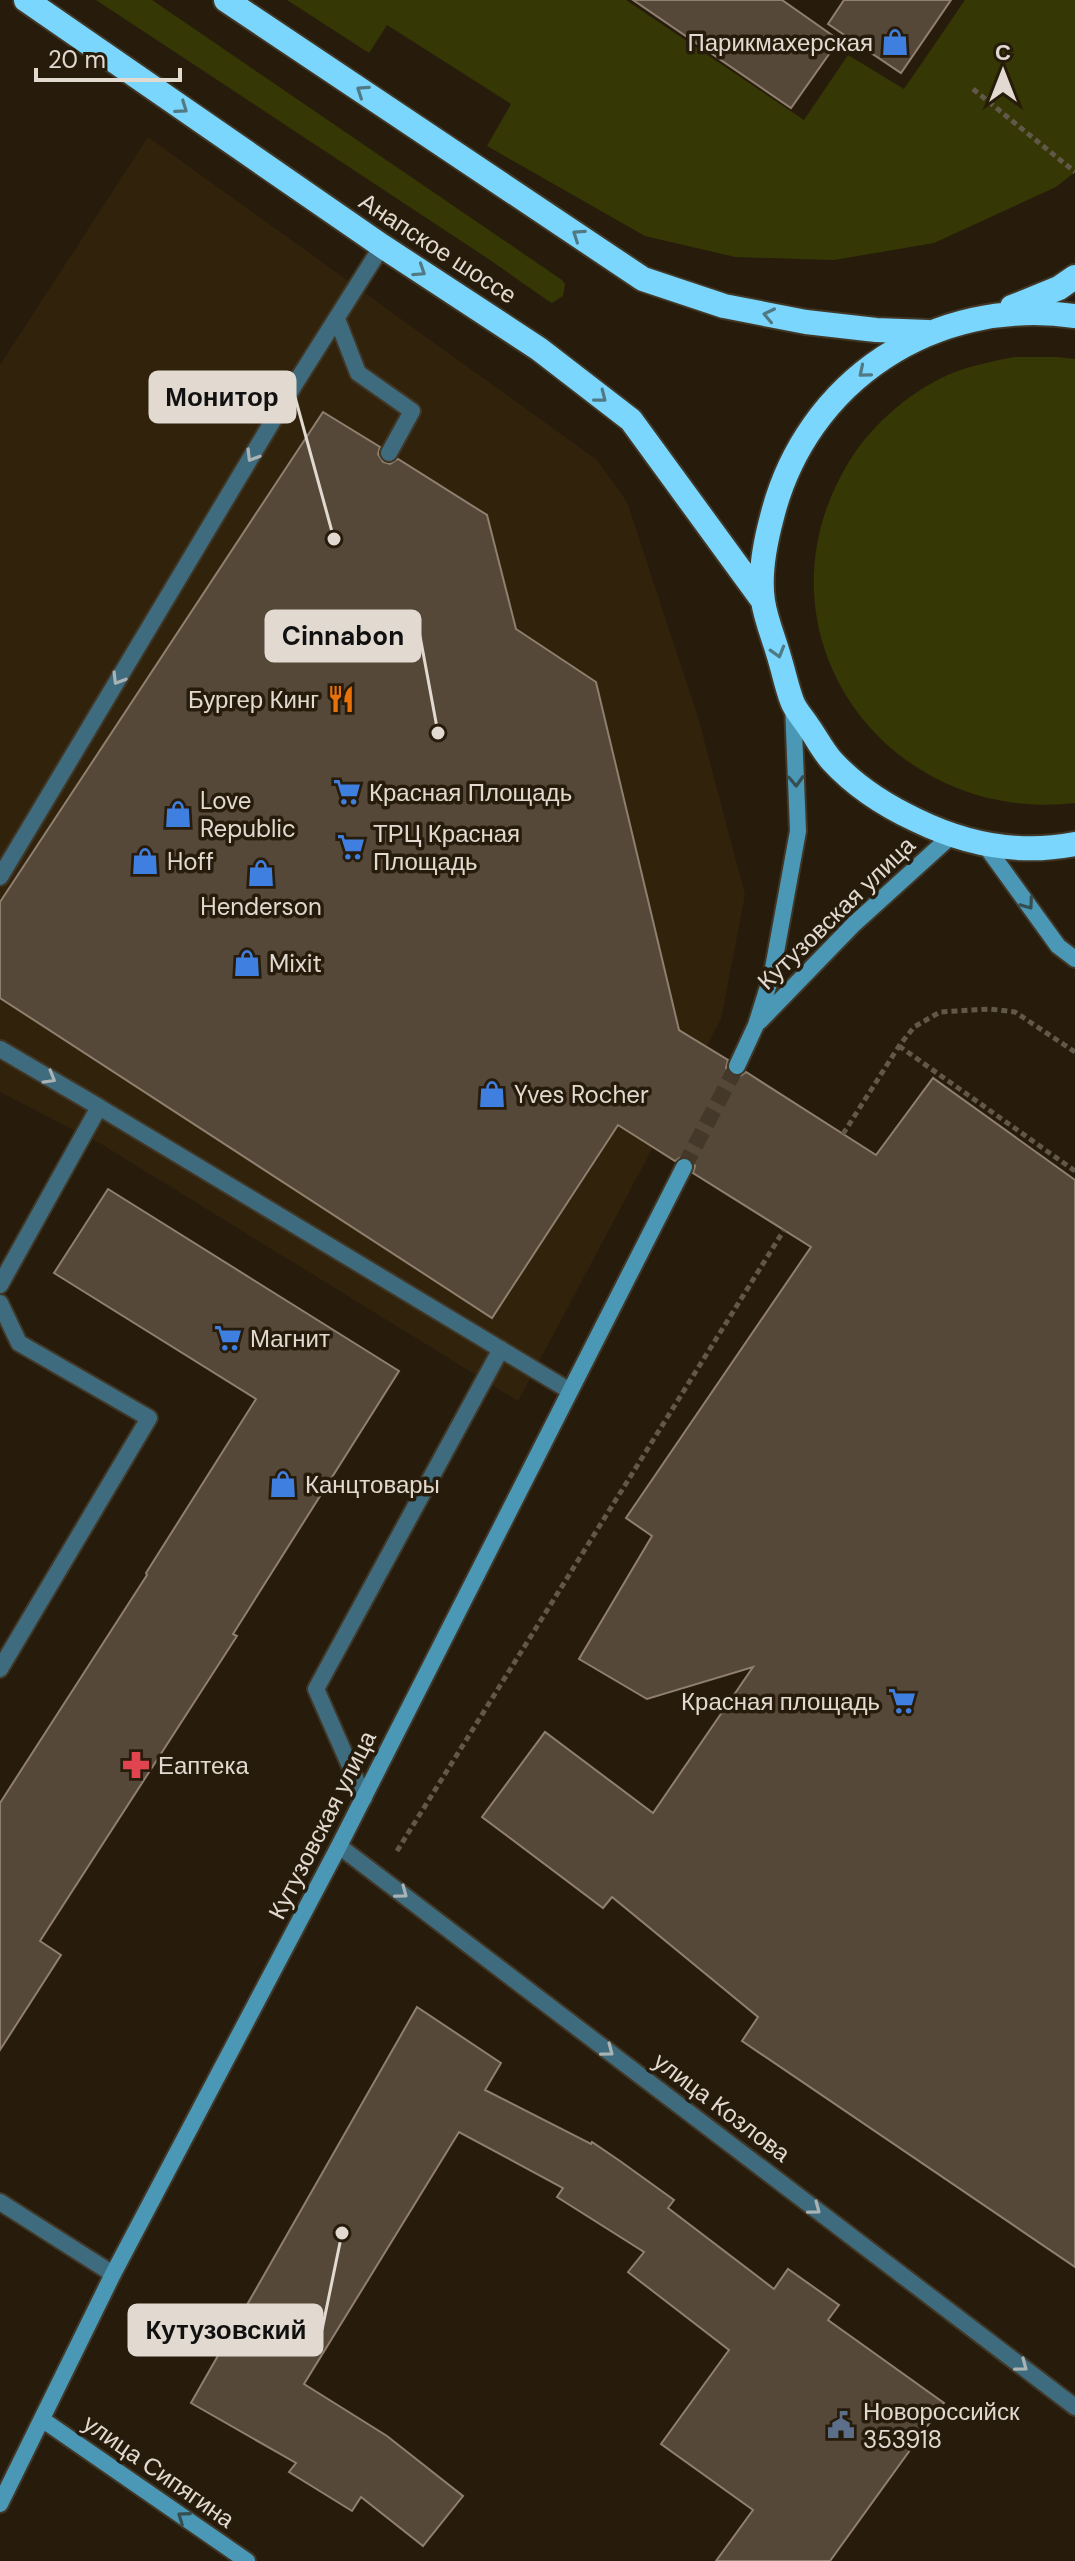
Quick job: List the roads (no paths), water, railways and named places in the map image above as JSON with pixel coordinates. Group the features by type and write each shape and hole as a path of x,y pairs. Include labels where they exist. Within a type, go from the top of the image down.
{"highway":[{"name":"Анапское шоссе","path":"26,0 382,246 539,349 631,420 763,601"},
{"path":"226,0 643,279 724,306 806,322 930,332"},
{"path":"1075,277 1059,288 990,315 930,332 880,358 837,395 803,439 778,490 765,544 763,601 793,703 832,761 887,806 950,837 985,845 1050,849 1075,844"},
{"path":"990,315 1045,312 1075,316"}],"street":[{"path":"0,877 293,387 382,246"},
{"path":"337,319 358,373 412,411 389,453"},
{"name":"Кутузовская улица","path":"737,1066 756,1025 780,942 798,831 793,703"},
{"name":"Кутузовская улица","path":"756,1025 854,924 950,837"},
{"path":"985,845 1058,946 1075,959"},
{"path":"0,1049 570,1391"},
{"path":"0,1285 99,1107"},
{"name":"Кутузовская улица","path":"0,2504 113,2274 364,1798 684,1167"},
{"path":"0,1303 19,1343 149,1418 0,1669"},
{"path":"364,1798 316,1689 501,1349"},
{"name":"улица Козлова","path":"339,1846 1075,2407"},
{"path":"0,2202 113,2274"},
{"name":"улица Сипягина","path":"43,2420 247,2561"}],"tunnel":[{"path":"684,1167 737,1066"}],"place":[{"name":"Парикмахерская","path":"895,42"},
{"name":"Монитор","path":"334,539"},
{"name":"Бургер Кинг","path":"341,699"},
{"name":"Cinnabon","path":"438,733"},
{"name":"Красная Площадь","path":"347,792"},
{"name":"Love Republic","path":"178,814"},
{"name":"ТРЦ Красная Площадь","path":"351,847"},
{"name":"Hoff","path":"145,861"},
{"name":"Henderson","path":"261,873"},
{"name":"Mixit","path":"247,963"},
{"name":"Yves Rocher","path":"492,1094"},
{"name":"Магнит","path":"228,1338"},
{"name":"Канцтовары","path":"283,1484"},
{"name":"Красная площадь","path":"902,1701"},
{"name":"Еаптека","path":"136,1765"},
{"name":"Кутузовский","path":"342,2233"},
{"name":"Новороссийск 353918","path":"841,2425"}]}
